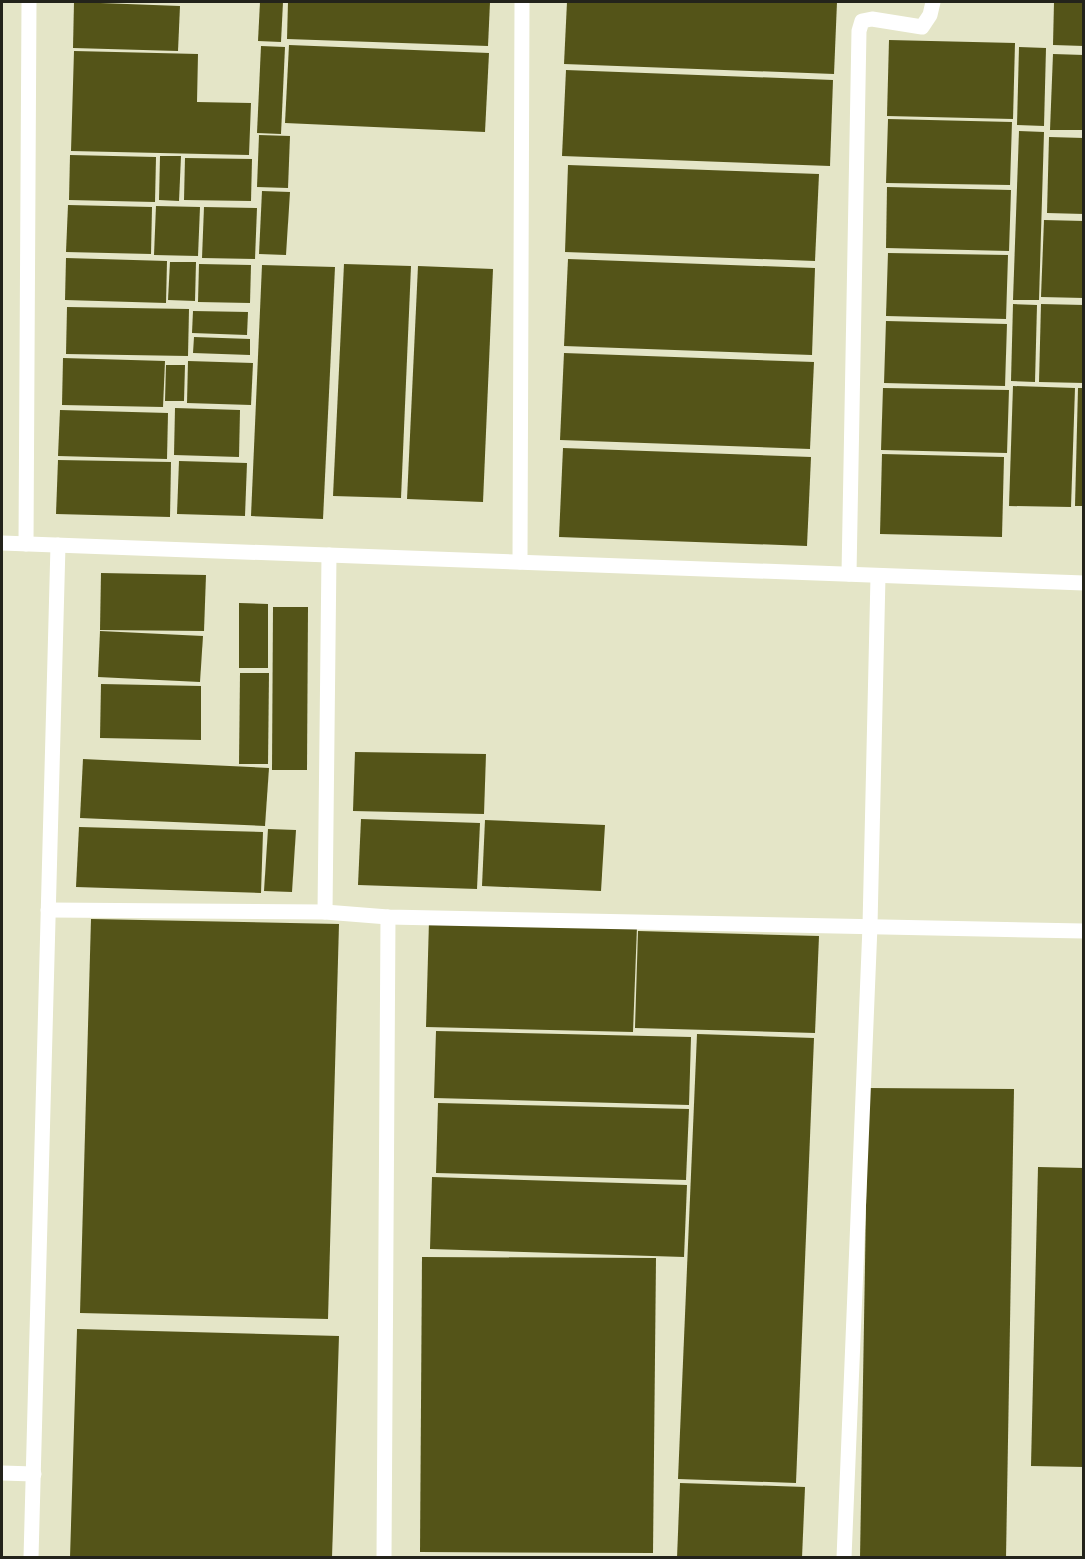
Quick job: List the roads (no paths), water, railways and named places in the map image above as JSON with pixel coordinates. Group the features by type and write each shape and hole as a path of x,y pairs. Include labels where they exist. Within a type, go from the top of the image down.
{"lane":[{"path":"26,544 29,2"},
{"path":"520,562 522,2"},
{"path":"849,574 859,31 862,21 872,19 922,27 930,15 933,2"},
{"path":"2,543 1083,583"},
{"path":"31,1557 58,546"},
{"path":"325,912 329,555"},
{"path":"844,1557 870,926 878,576"},
{"path":"48,910 325,912 388,917 1083,930"},
{"path":"384,1557 388,917"},
{"path":"2,1473 34,1474"}]}
